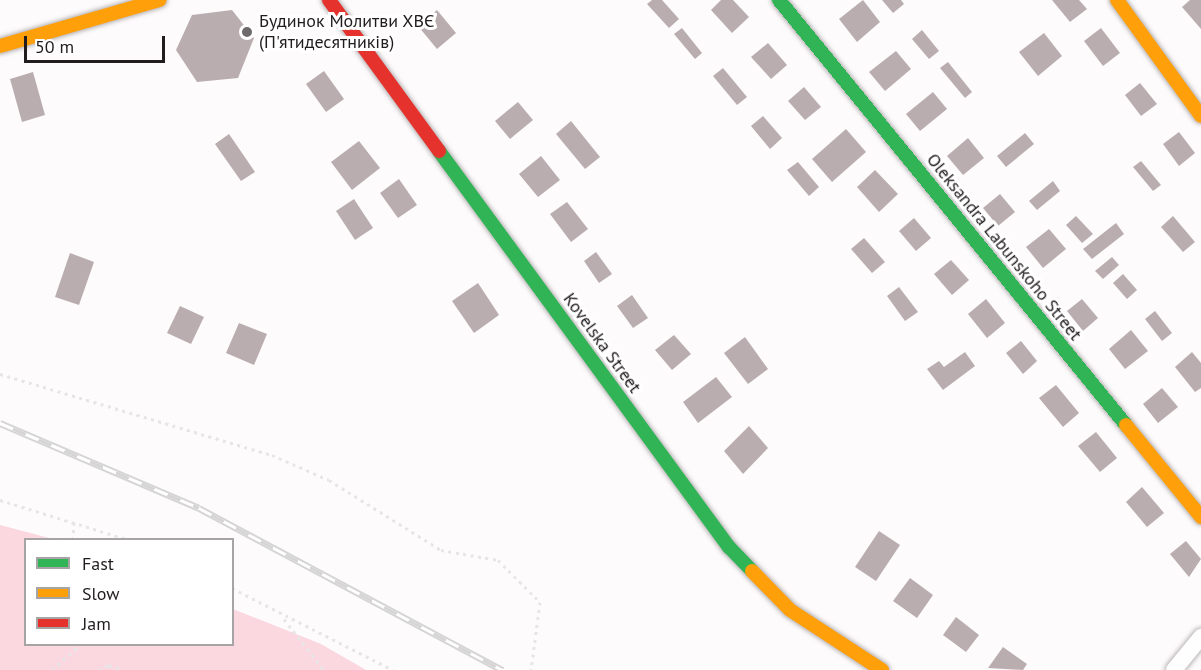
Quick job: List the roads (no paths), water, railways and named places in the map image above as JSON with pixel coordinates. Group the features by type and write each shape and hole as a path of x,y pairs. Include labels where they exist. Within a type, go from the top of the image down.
{"street":[{"path":"0,46 159,0"},
{"name":"Kovelska Street","path":"329,0 729,547 790,610 882,670"},
{"name":"Oleksandra Labunskoho Street","path":"779,0 1201,517"},
{"path":"1117,0 1201,116"},
{"path":"1174,670 1201,637"}],"railway":[{"path":"0,423 199,508 503,670"}],"place":[{"name":"Будинок Молитви ХВЄ (П'ятидесятників)","path":"247,32"}]}
